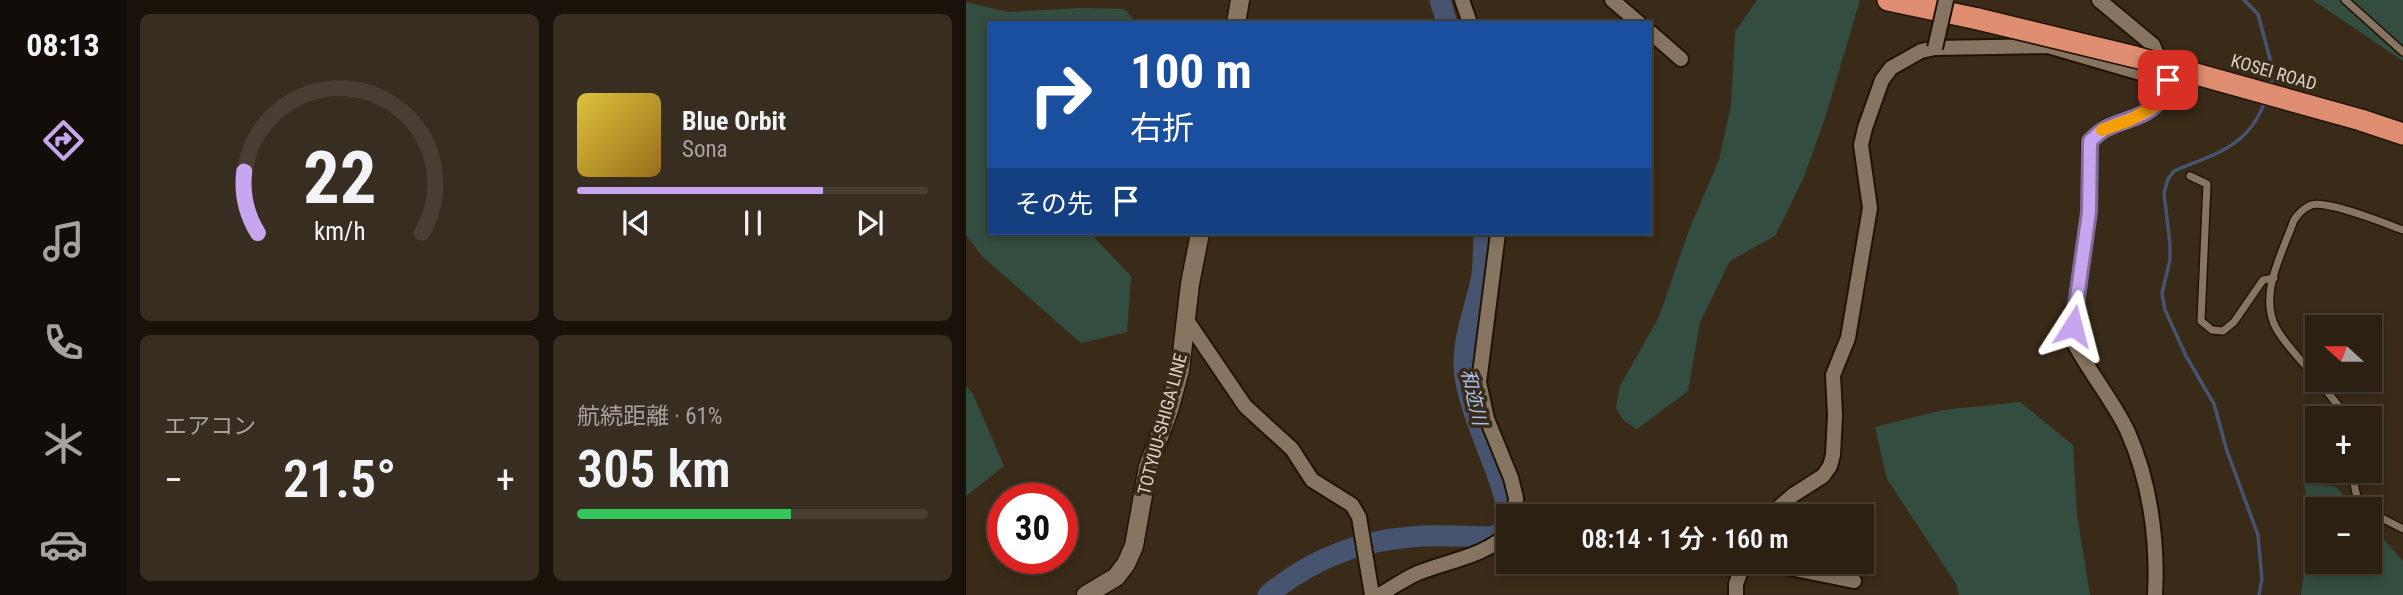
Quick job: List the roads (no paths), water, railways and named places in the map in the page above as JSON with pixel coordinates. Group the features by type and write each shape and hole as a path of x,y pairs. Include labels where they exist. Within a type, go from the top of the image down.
{"highway":[{"name":"KOSEI ROAD","path":"1888,0 2135,57 2403,132"}],"main road":[{"path":"1236,21 1240,0"},
{"name":"TOTYUU-SHIGA LINE","path":"1086,595 1116,577 1126,564 1134,546 1148,467 1170,410 1180,370 1200,235"}],"street":[{"path":"1462,0 1469,21"},
{"path":"1612,0 1637,21"},
{"path":"1936,48 1946,0"},
{"path":"2099,0 2152,46 2168,80 2164,97 2150,111 2105,128 2090,141 2089,212 2073,326 2073,341 2127,430 2140,469 2157,554 2155,595"},
{"path":"1652,34 1681,59"},
{"path":"1783,504 1823,476 1833,455 1833,375 1848,338 1870,208 1861,145 1882,80 1891,68 1921,51 1936,48 2048,47 2168,80"},
{"path":"1498,235 1479,382 1487,418 1511,478 1516,504"},
{"path":"1186,320 1245,406 1292,449 1312,480 1352,505 1359,517 1372,595"},
{"path":"1379,595 1416,574 1496,543"},
{"path":"1736,595 1740,574"},
{"path":"1823,574 1854,580"}],"lane":[{"path":"2345,0 2403,52"},
{"path":"2190,176 2207,184 2201,321 2212,330 2223,331 2234,322 2263,280 2274,278"},
{"path":"2305,364 2276,328 2269,308 2269,291 2294,220 2299,213 2310,206 2324,204 2403,230"},
{"path":"2327,392 2338,406"},
{"path":"2382,518 2403,529"}],"waterway":[{"name":"和迩川","path":"1440,0 1446,21"},
{"path":"2244,0 2258,14 2274,74 2269,87"},
{"path":"2259,595 2262,579 2258,535 2227,451 2214,404 2186,356 2165,310 2162,293 2170,260 2164,193 2168,179 2174,171 2216,154 2240,139 2258,117 2265,101"},
{"name":"和迩川","path":"1484,235 1482,275 1464,353 1465,377 1474,412 1506,504"},
{"name":"和迩川","path":"1268,595 1300,572 1353,548 1391,539 1421,536 1496,535"}]}
